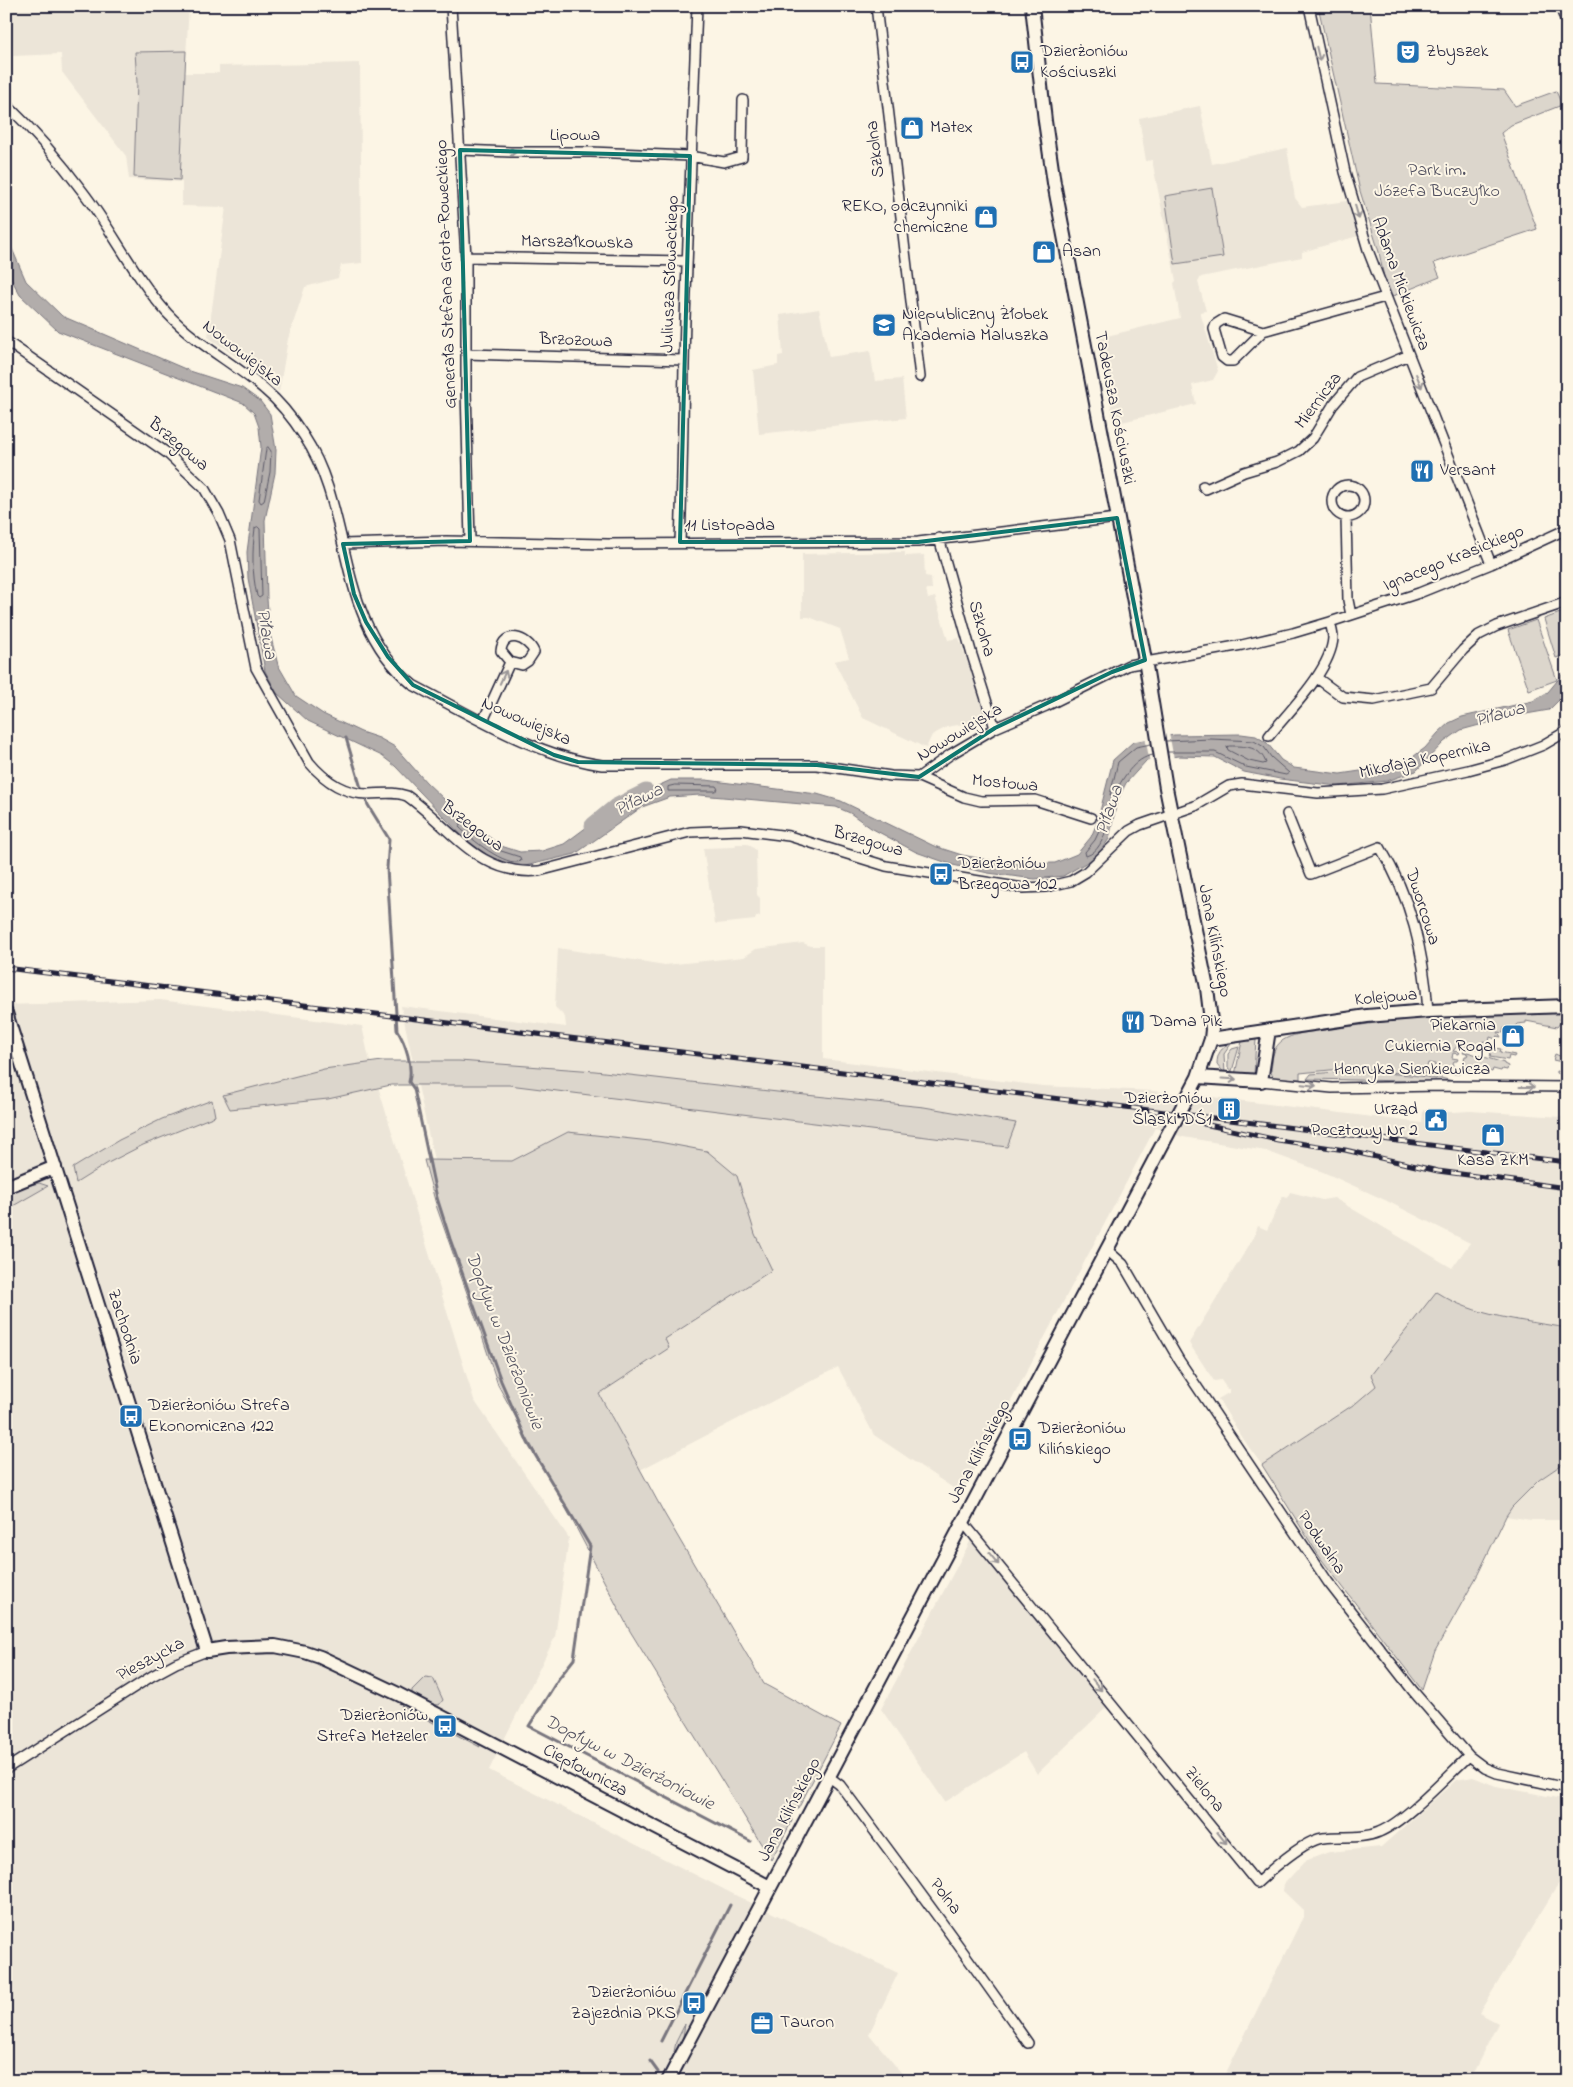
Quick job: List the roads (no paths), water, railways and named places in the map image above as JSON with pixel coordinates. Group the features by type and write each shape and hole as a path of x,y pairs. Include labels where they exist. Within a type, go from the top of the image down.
{"street":[{"name":"Generała Stefana Grota-Roweckiego","path":"451,6 466,257 470,541"},
{"name":"Juliusza Słowackiego","path":"680,542 684,471 684,360 696,6"},
{"name":"Szkolna","path":"876,6 920,377"},
{"name":"Tadeusza Kościuszki","path":"1032,6 1054,183 1145,660 1172,815"},
{"name":"Adama Mickiewicza","path":"1309,6 1345,172 1369,253 1491,564"},
{"path":"1560,6 1567,25"},
{"name":"Lipowa","path":"460,150 690,156 724,162 742,157 743,100"},
{"name":"Nowowiejska","path":"6,104 33,132 84,192 146,285 170,316 203,345 266,390 285,410 305,438 326,484 343,544 354,594 371,631 404,677 413,684 483,721 554,755 578,762 602,765 817,765 891,776 919,777 951,754 996,728 1046,706 1112,672 1145,660 1242,645 1294,633 1351,615"},
{"name":"Marszałkowska","path":"466,257 687,261"},
{"path":"1263,331 1224,319 1216,324 1214,329 1222,357 1227,361 1233,361 1263,331 1385,297"},
{"name":"Brzegowa","path":"6,341 167,453 204,488 219,514 230,540 253,658 261,680 316,770 334,785 352,793 392,792 406,796 476,854 496,866 516,872 549,870 690,832 741,830 789,836 886,866 1022,888 1046,887 1071,881 1096,864 1129,831 1140,825 1172,815"},
{"name":"Brzozowa","path":"466,354 684,360"},
{"name":"Miernicza","path":"1202,486 1206,489 1244,472 1277,462 1299,451 1313,438 1334,405 1357,377 1409,355"},
{"path":"1346,517 1348,600 1351,615"},
{"name":"11 Listopada","path":"343,544 470,541 608,544 680,542 918,542 1117,518"},
{"name":"Ignacego Krasickiego","path":"1351,615 1418,593 1491,564 1567,529"},
{"name":"Szkolna","path":"939,538 972,655 996,728"},
{"path":"1317,678 1343,696 1374,700 1431,688 1463,650 1479,635 1497,626 1567,602"},
{"path":"1270,736 1317,678 1331,647 1333,636 1330,622"},
{"path":"483,721 510,662"},
{"name":"Mikołaja Kopernika","path":"1172,815 1195,806 1222,789 1242,784 1318,793 1362,792 1406,784 1505,760 1543,744 1567,731"},
{"name":"Mostowa","path":"919,777 964,797 981,801 1035,800 1090,818"},
{"name":"Dworcowa","path":"1288,814 1311,874 1380,847 1393,868 1416,928 1426,982 1428,1011"},
{"name":"Jana Kilińskiego","path":"668,2081 1198,1077 1212,1029 1207,988 1172,815"},
{"name":"Kolejowa","path":"1210,1039 1360,1017 1428,1011 1567,1006"},
{"name":"Zachodnia","path":"6,1013 207,1651"},
{"path":"1261,1081 1269,1030"},
{"name":"Henryka Sienkiewicza","path":"1198,1077 1332,1088 1439,1086 1567,1087"},
{"path":"6,1187 55,1167"},
{"name":"Podwalna","path":"1106,1249 1123,1264 1179,1360 1328,1582 1393,1668 1469,1756 1485,1768 1497,1773 1567,1788"},
{"name":"Zielona","path":"963,1522 1257,1883 1296,1851 1321,1838 1368,1836 1380,1832 1415,1806 1469,1756"},
{"name":"Pieszycka","path":"6,1769 152,1676 176,1663 207,1651 244,1647 275,1646 290,1648 320,1657 383,1688"},
{"name":"Ciepłownicza","path":"383,1688 770,1887"},
{"name":"Polna","path":"828,1776 840,1785 888,1848 953,1935 1028,2043"}],"water":[{"path":"6,235 26,281 62,316 190,371 242,388 260,401 270,414 276,450 275,473 265,520 270,634 278,665 296,696 323,714 361,732 379,738 395,747 426,782 464,818 501,846 520,852 542,851 564,844 599,818 642,793 671,780 706,780 817,794 841,801 934,846 962,855 1009,864 1055,863 1077,854 1091,837 1097,823 1113,760 1133,742 1174,735 1241,734 1256,736 1267,743 1281,760 1294,768 1340,774 1367,770 1410,759 1425,748 1449,723 1462,717 1533,701 1548,692 1567,669 1567,692 1549,710 1509,717 1461,730 1444,742 1416,771 1387,781 1338,786 1280,779 1244,772 1215,757 1178,756 1146,761 1126,783 1117,801 1109,839 1096,857 1063,876 1035,879 988,873 953,865 916,852 871,828 850,813 836,807 700,795 670,797 642,807 575,854 517,868 496,861 469,843 395,766 382,756 308,721 277,693 265,671 248,578 247,552 261,447 259,427 254,413 243,403 58,331 20,295 6,269"}],"waterway":[{"name":"Dopływ w Dzierżoniowie","path":"346,738 368,805 389,839 387,868 397,1030 408,1055 409,1082 414,1089 437,1198 501,1381 528,1443 590,1546 574,1659 559,1678 529,1726 750,1841"},
{"name":"Piława","path":"594,826 616,808 646,793"},
{"name":"Dopływ w Dzierżoniowie","path":"661,2041 730,1905"},
{"name":"Dopływ w Dzierżoniowie","path":"650,2061 658,2072"}],"railway":[{"path":"6,968 1567,1162"},
{"path":"1204,1124 1278,1140 1345,1150 1438,1171 1567,1188"}],"place":[{"name":"Zbyszek","path":"1408,52"},
{"name":"Dzierżoniów Kościuszki","path":"1022,62"},
{"name":"Matex","path":"912,128"},
{"name":"REKO, odczynniki chemiczne","path":"986,217"},
{"name":"Asan","path":"1044,252"},
{"name":"Niepubliczny Żłobek Akademia Maluszka","path":"884,325"},
{"name":"Versant","path":"1422,471"},
{"name":"Dzierżoniów Brzegowa 102","path":"941,874"},
{"name":"Dama Pik","path":"1133,1022"},
{"name":"Piekarnia Cukiernia Rogal","path":"1513,1036"},
{"name":"Dzierżoniów Śląski DŚ1","path":"1229,1109"},
{"name":"Urząd Pocztowy Nr 2","path":"1436,1120"},
{"name":"Kasa ZKM","path":"1493,1135"},
{"name":"Dzierżoniów Strefa Ekonomiczna 122","path":"131,1416"},
{"name":"Dzierżoniów Kilińskiego","path":"1020,1439"},
{"name":"Dzierżoniów Strefa Metzeler","path":"445,1726"},
{"name":"Dzierżoniów Zajezdnia PKS","path":"694,2003"},
{"name":"Tauron","path":"762,2023"}],"park label":[{"name":"Park im. Józefa Buczyłko","path":"1437,181"}]}
